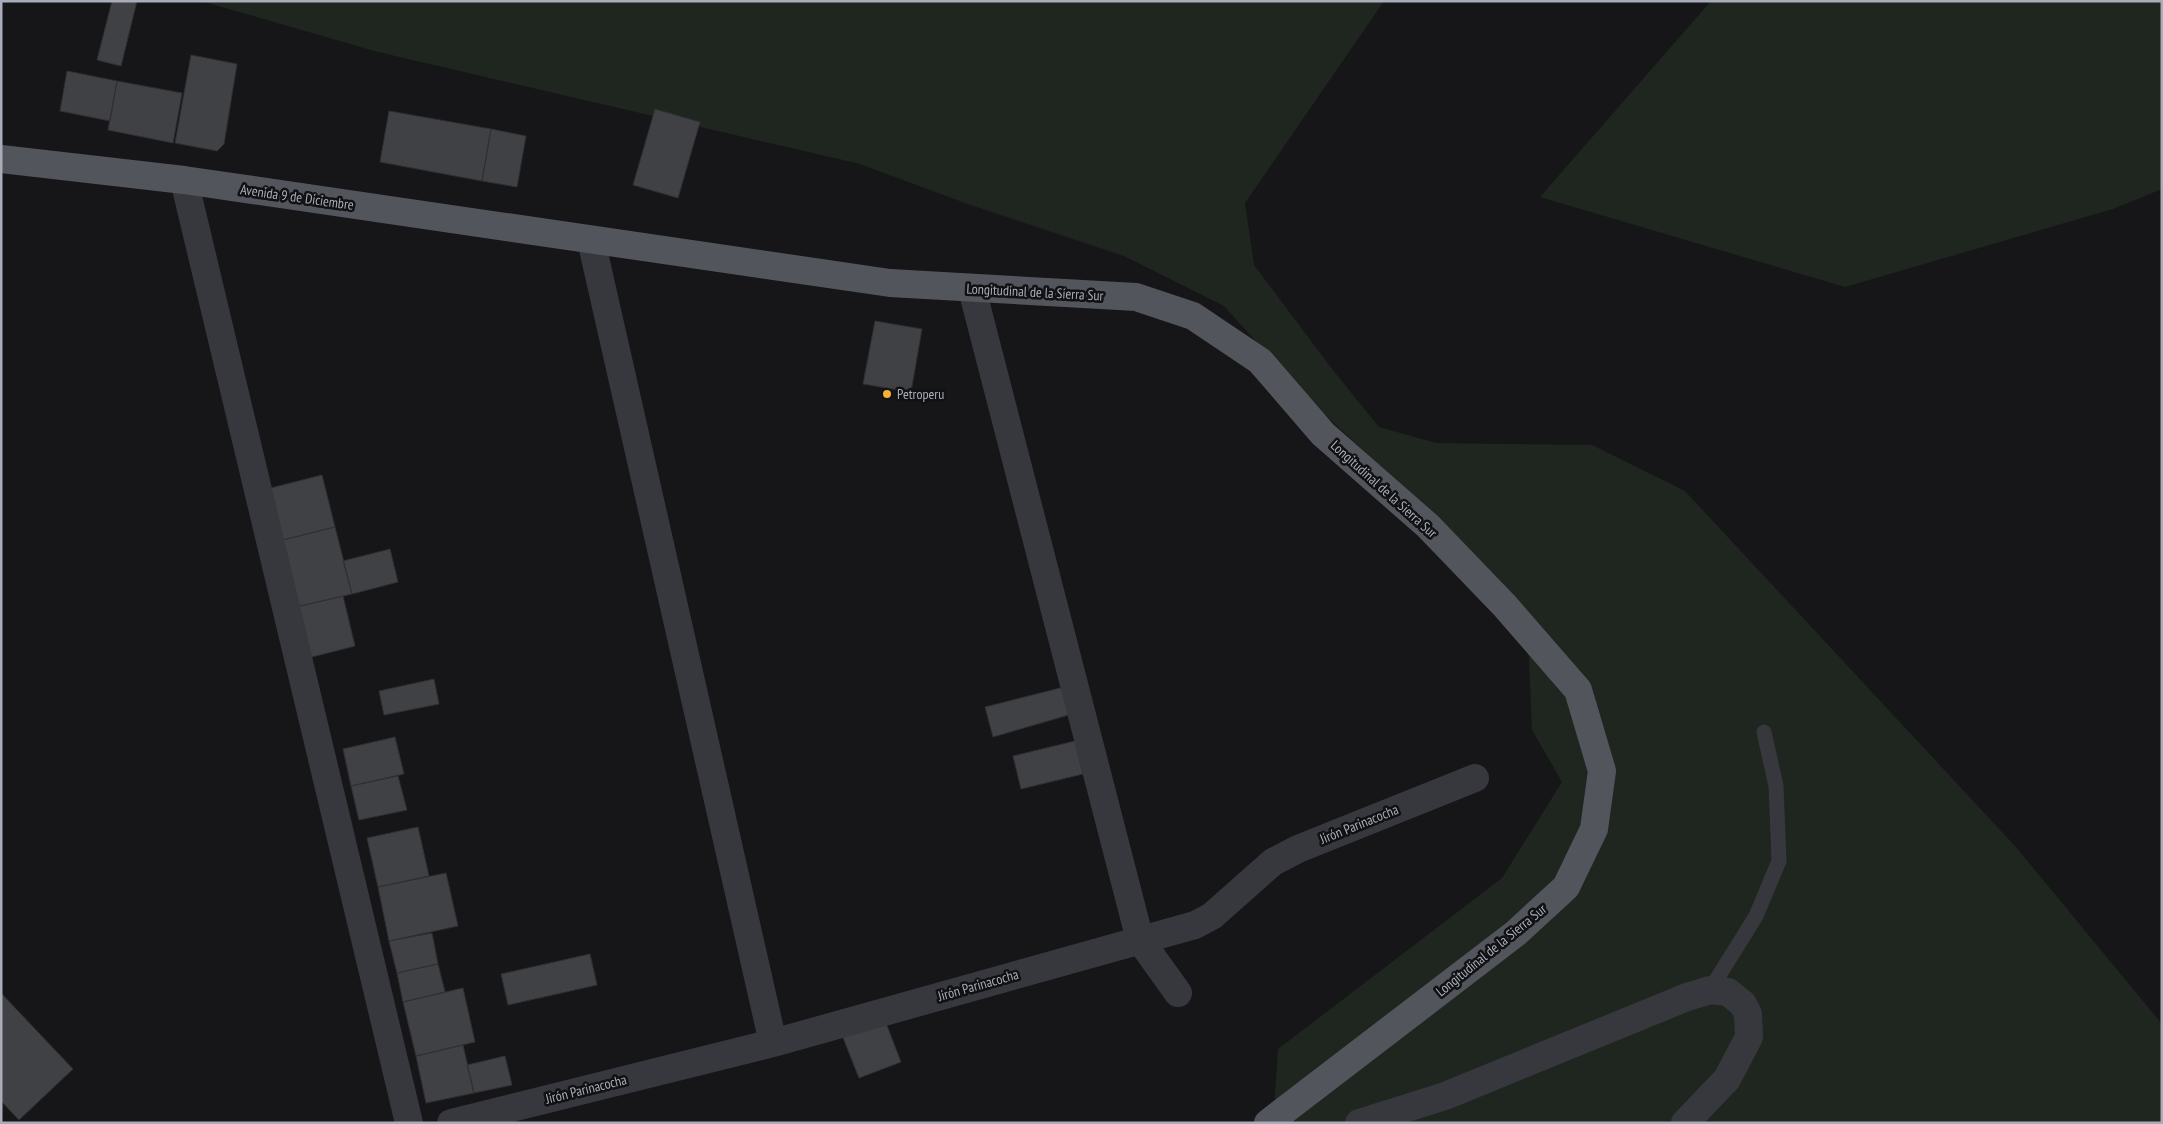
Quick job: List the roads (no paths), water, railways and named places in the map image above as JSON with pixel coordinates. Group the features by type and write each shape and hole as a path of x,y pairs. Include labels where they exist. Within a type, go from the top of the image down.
{"main road":[{"name":"Avenida 9 de Diciembre","path":"1,159 184,180 591,240"},
{"name":"Longitudinal de la Sierra Sur","path":"591,240 890,283 1136,297 1193,316 1260,361 1323,434 1428,526 1505,606 1578,690 1602,771 1594,829 1566,887 1516,933 1268,1123"}],"street":[{"path":"184,180 410,1123"},
{"path":"591,240 772,1042"},
{"path":"972,289 1140,940 1178,994"},
{"name":"Jirón Parinacocha","path":"451,1123 772,1042 1194,925 1212,916 1273,862 1298,849 1475,778"},
{"path":"1359,1123 1445,1096 1687,997 1710,990 1728,992 1743,1004 1748,1014 1750,1037 1727,1079 1685,1123"}],"lane":[{"path":"1710,990 1756,916 1779,861 1776,786 1764,732"}],"place":[{"name":"Petroperu","path":"887,394"}]}
